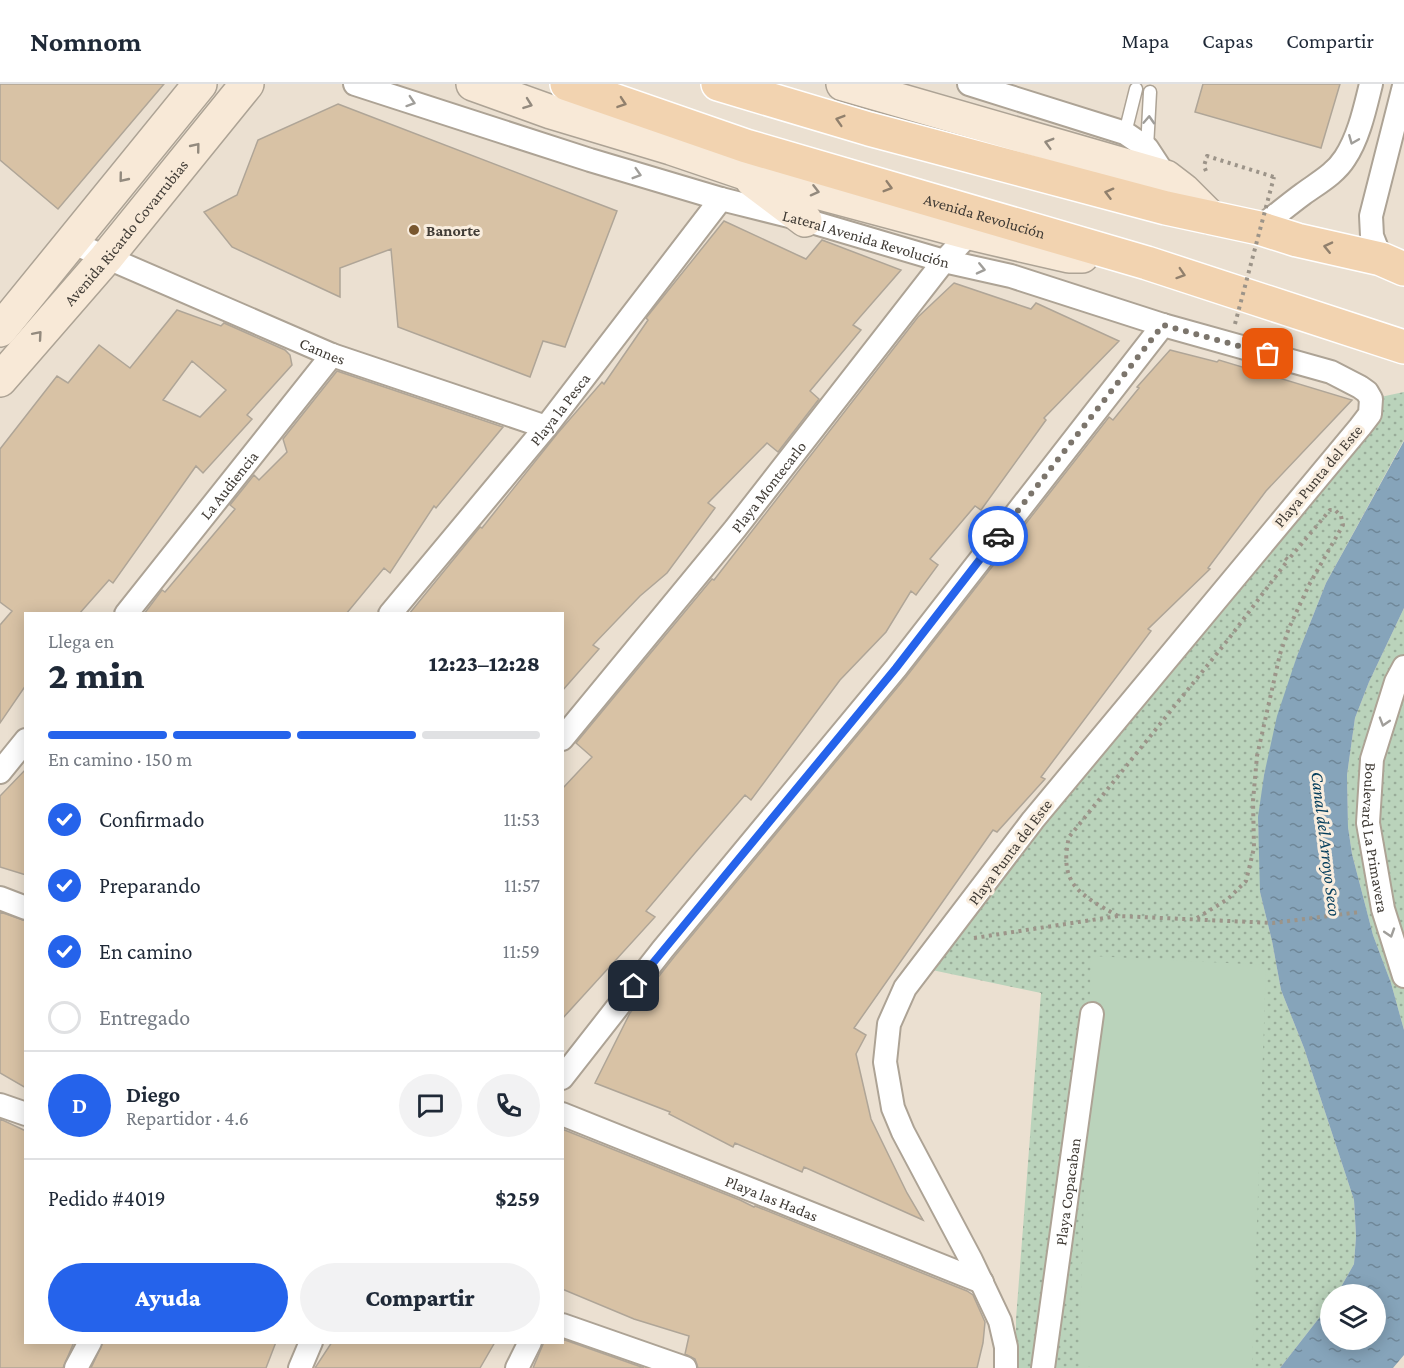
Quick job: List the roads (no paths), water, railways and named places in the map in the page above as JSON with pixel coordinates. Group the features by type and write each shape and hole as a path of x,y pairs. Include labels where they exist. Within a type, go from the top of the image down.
{"main road":[{"name":"Avenida Revolución","path":"567,84 746,146 1125,258 1392,343"},
{"path":"718,84 869,129 1166,208 1259,228 1392,264"}],"street":[{"path":"0,330 200,84"},
{"name":"Avenida Ricardo Covarrubias","path":"0,380 106,258 248,84"},
{"name":"Lateral Avenida Revolución","path":"355,84 721,200 805,220 944,261 1011,276 1163,325 1332,372 1360,387 1371,399"},
{"path":"473,84 550,112 671,147 742,172 970,233 1069,256 1125,258"},
{"path":"843,84 1166,177"},
{"path":"969,84 1125,133 1147,148 1166,177 1183,190 1210,217"},
{"path":"1259,228 1317,186 1345,159 1362,117 1371,84"},
{"path":"1392,264 1372,236 1371,216 1404,86"},
{"path":"742,172 805,220"},
{"name":"Playa la Pesca","path":"392,612 546,427 721,200"},
{"name":"Playa Montecarlo","path":"564,737 735,529 944,261 970,233"},
{"name":"Cannes","path":"71,242 332,355 546,427"},
{"path":"564,1075 663,949 896,668 1163,325"},
{"name":"La Audiencia","path":"128,612 332,355"},
{"name":"Playa Punta del Este","path":"1006,1368 1006,1347 1000,1321 903,1132 893,1108 885,1062 889,1024 905,988 1033,820 1360,427 1370,414 1371,399"},
{"name":"Boulevard La Primavera","path":"1404,667 1396,682 1372,759 1368,823 1383,909 1404,976"},
{"path":"0,772 24,742"},
{"path":"0,898 24,907"},
{"name":"Playa Copacaban","path":"1043,1368 1092,1014 1051,1368"},
{"path":"0,1106 24,1113"},
{"name":"Playa las Hadas","path":"564,1115 982,1282"},
{"path":"564,1326 685,1368"},
{"path":"76,1368 89,1344"},
{"path":"300,1368 310,1344"},
{"path":"517,1368 529,1344"}],"lane":[{"path":"1125,133 1136,89"},
{"path":"1147,148 1150,92"}],"water":[{"name":"Canal del Arroyo Seco","path":"1404,441 1404,608 1369,682 1355,718 1347,775 1348,827 1352,854 1373,935 1391,983 1404,1030 1404,1355 1393,1368 1280,1368 1320,1317 1320,1350 1386,1350 1386,1284 1343,1284 1354,1264 1356,1236 1354,1200 1304,1048 1281,990 1260,892 1258,817 1264,775 1277,716 1297,656 1326,583"}],"place":[{"name":"Banorte","path":"414,230"}]}
